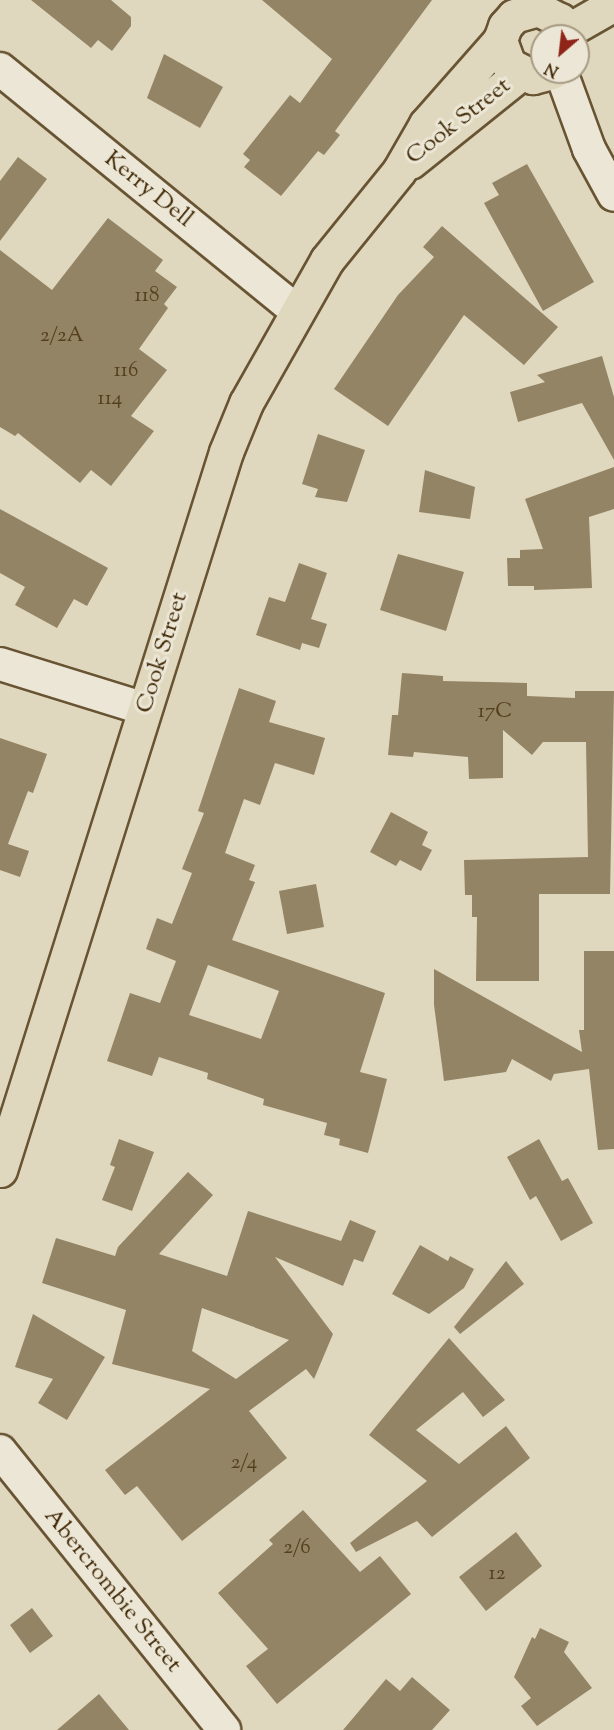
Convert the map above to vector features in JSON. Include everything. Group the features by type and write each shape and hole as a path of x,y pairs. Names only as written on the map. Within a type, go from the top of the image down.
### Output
{"main road":[{"path":"582,24 614,4"},
{"name":"Cook Street","path":"0,1170 226,452 246,403 296,310 327,260 399,171 426,124 500,40 505,26 525,10 550,12 560,24"},
{"path":"500,40 502,54 530,68"},
{"name":"Cook Street","path":"399,171 477,113 530,81"}],"street":[{"name":"Kerry Dell","path":"0,69 296,310"},
{"path":"548,84 589,149 614,195"},
{"path":"0,664 145,709"},
{"name":"Abercrombie Street","path":"0,1451 224,1730"}],"building":[{"path":"31,0 111,0 131,17 131,26 112,51 98,40 91,48"},
{"path":"262,0 432,0 335,131 340,135 324,155 318,151 281,196 244,167 250,160 243,154 290,95 300,103 332,59"},
{"path":"164,54 223,87 200,128 147,98"},
{"path":"18,157 47,179 0,241 0,181"},
{"path":"527,164 594,282 543,311 484,203 499,195 492,183"},
{"path":"108,218 163,260 155,271 177,287 164,304 168,308 139,349 167,370 131,416 154,431 111,486 91,470 80,483 18,433 15,436 0,427 0,250 52,290"},
{"path":"442,226 558,327 524,365 464,315 388,426 334,389 398,295 434,257 423,247"},
{"path":"602,356 614,397 614,460 582,403 518,422 510,392 545,382 537,375"},
{"path":"318,434 365,450 347,502 315,497 318,489 302,484"},
{"path":"614,467 614,509 589,517 592,588 534,590 534,586 508,586 507,558 520,558 520,550 543,549 525,499"},
{"path":"425,470 475,487 470,519 419,512"},
{"path":"0,509 108,568 87,606 74,599 57,628 15,605 25,587 0,573"},
{"path":"398,554 464,572 446,631 380,610"},
{"path":"299,563 327,573 311,619 327,624 319,648 302,643 300,650 256,635 269,597 285,602"},
{"path":"402,673 443,676 443,681 527,683 527,696 575,698 575,691 614,691 610,894 539,894 539,981 476,981 477,917 472,917 472,895 465,895 464,860 588,857 586,742 543,742 532,755 503,730 503,778 469,779 468,757 414,752 413,757 388,755 392,715 398,715"},
{"path":"239,688 276,701 269,722 325,738 314,775 275,763 260,805 244,799 225,853 255,865 249,880 255,882 232,940 385,993 360,1072 387,1079 368,1153 339,1145 340,1139 324,1135 327,1123 263,1105 264,1099 207,1079 208,1073 159,1057 152,1076 107,1061 130,993 160,1003 176,961 146,949 157,918 172,924 192,873 182,869 204,813 198,811","holes":["208,965 279,991 261,1039 189,1015"]},
{"path":"0,738 47,754 33,793 28,791 8,844 29,851 20,877 0,870"},
{"path":"391,812 428,832 422,845 432,850 421,871 400,860 396,866 370,852"},
{"path":"316,884 324,927 287,934 279,891"},
{"path":"584,951 614,951 614,1149 598,1150 589,1069 554,1074 551,1081 512,1059 506,1072 444,1081 434,1005 434,969 582,1052 579,1030 584,1030"},
{"path":"119,1139 154,1152 132,1211 102,1200 115,1167 110,1165"},
{"path":"539,1139 562,1181 568,1178 593,1223 561,1241 536,1196 530,1200 507,1157"},
{"path":"188,1172 213,1195 159,1254 227,1276 248,1211 341,1241 350,1220 376,1231 363,1262 354,1259 343,1286 275,1257 333,1334 314,1379 306,1369 249,1411 287,1458 182,1541 137,1486 125,1495 105,1470 210,1389 112,1364 126,1310 42,1283 56,1238 115,1256 118,1247","holes":["202,1308 289,1340 236,1379 192,1351"]},
{"path":"420,1245 448,1261 450,1256 474,1269 464,1288 429,1314 392,1294"},
{"path":"506,1261 524,1284 460,1334 454,1327"},
{"path":"33,1314 105,1357 67,1420 38,1403 53,1379 15,1367"},
{"path":"449,1338 505,1400 483,1417 463,1392 416,1430 459,1464 506,1426 530,1458 432,1537 417,1521 356,1552 350,1543 427,1481 369,1435"},
{"path":"303,1510 360,1572 380,1556 411,1594 277,1704 246,1666 268,1649 218,1593 273,1544 269,1540"},
{"path":"516,1532 542,1566 486,1611 459,1577"},
{"path":"32,1608 53,1636 30,1653 10,1625"},
{"path":"540,1628 569,1642 564,1652 592,1688 537,1726 521,1706 531,1698 514,1677 532,1637 535,1639"},
{"path":"412,1677 450,1710 432,1730 343,1730 386,1679 400,1691"},
{"path":"99,1694 129,1730 57,1730"}]}
